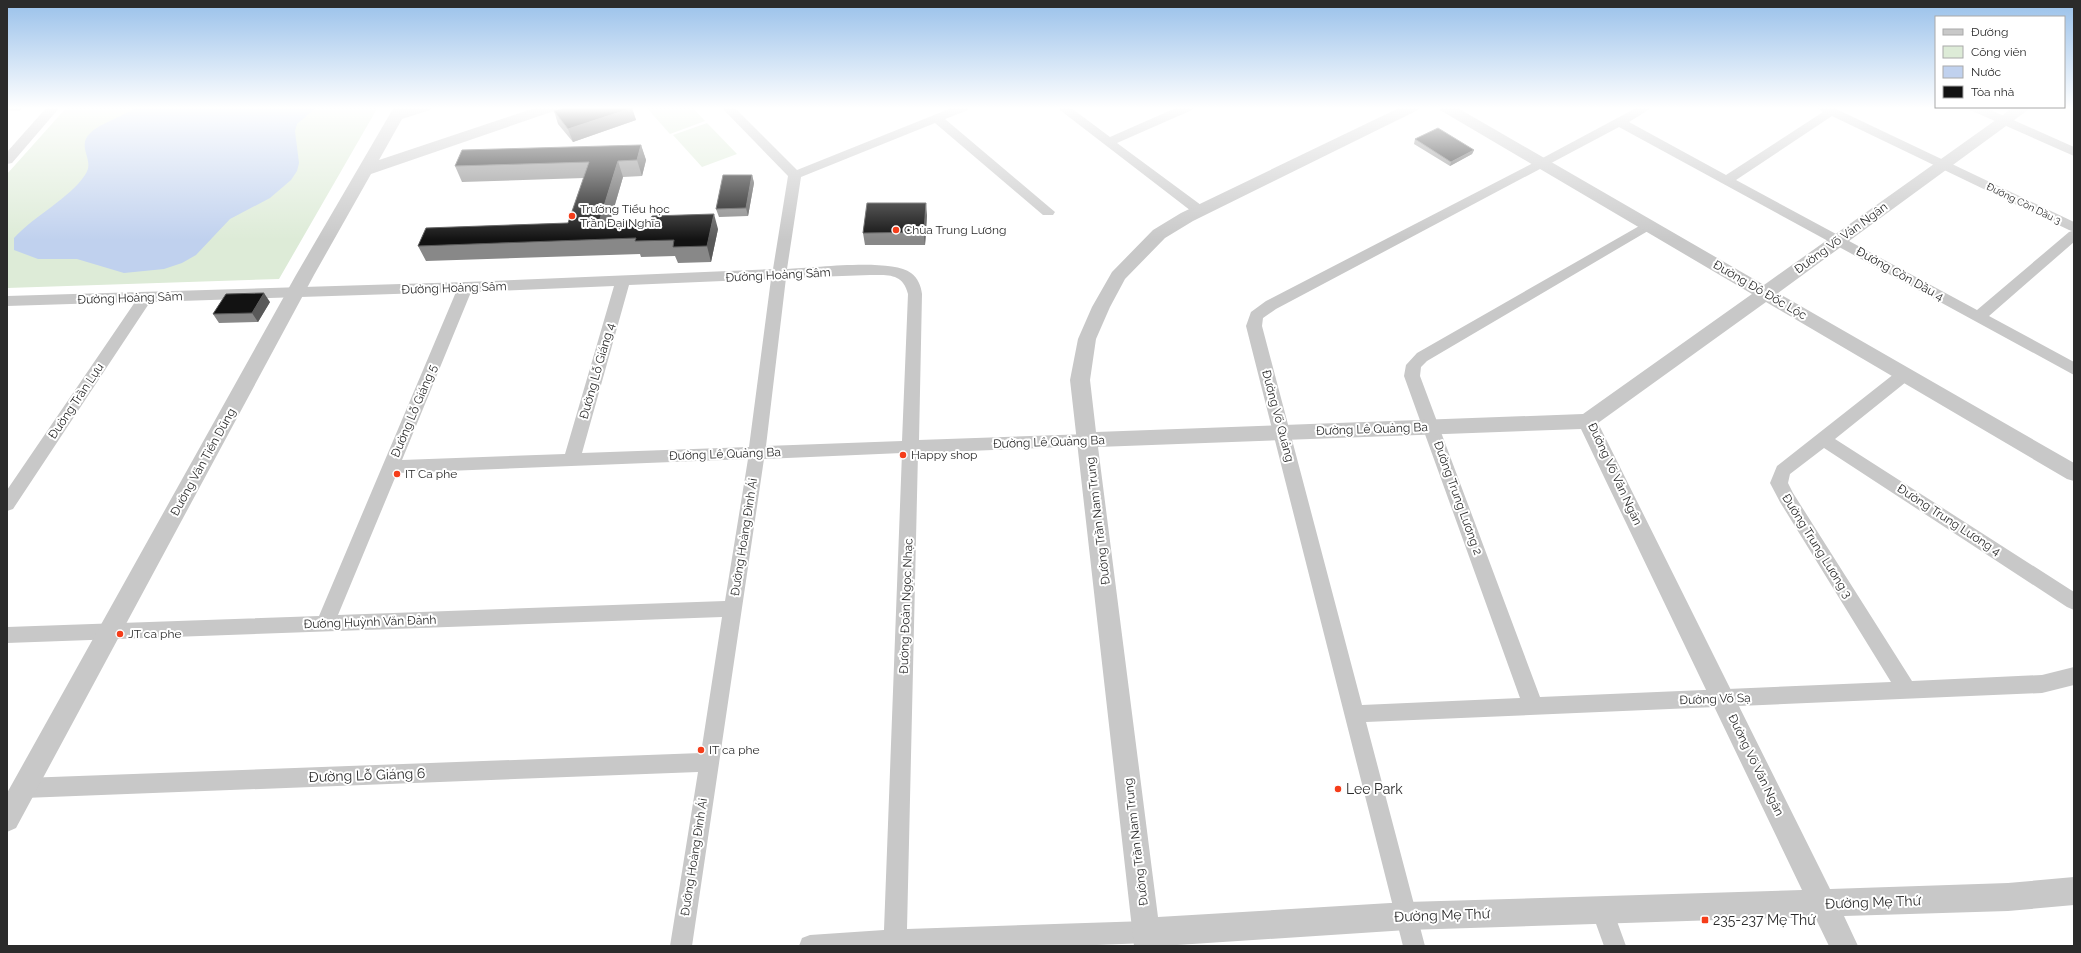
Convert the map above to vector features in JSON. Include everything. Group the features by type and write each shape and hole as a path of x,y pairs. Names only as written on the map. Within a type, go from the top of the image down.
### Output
{"street":[{"path":"7,160 15,151"},
{"name":"Đường Văn Tiến Dũng","path":"7,819 375,151"},
{"path":"363,171 421,151"},
{"path":"771,151 795,175 853,151"},
{"path":"976,151 1048,212"},
{"path":"1121,151 1200,211"},
{"name":"Đường Trần Nam Trung","path":"1148,939 1080,380 1087,339 1101,307 1118,276 1158,234 1200,211 1322,151"},
{"name":"Đường Đô Đốc Lộc","path":"1521,151 1765,292 2074,473"},
{"name":"Đường Võ Quảng","path":"1414,946 1254,326 1256,316 1271,305 1565,151"},
{"name":"Đường Cồn Dầu 4","path":"1674,151 2074,369"},
{"path":"1727,180 1768,151"},
{"name":"Đường Cồn Dầu 3","path":"1915,151 2074,227"},
{"name":"Đường Võ Văn Ngân","path":"1844,946 1587,421 1962,151"},
{"name":"Đường Hoàng Đình Ái","path":"681,946 757,453 779,275 795,175"},
{"name":"Đường Trung Lương 2","path":"1533,706 1432,427 1412,376 1414,365 1422,357 1648,225"},
{"path":"1978,317 2074,235"},
{"name":"Đường Hoàng Sâm","path":"8,303 623,281 870,270 901,273"},
{"name":"Đường Đoàn Ngọc Nhạc","path":"895,943 915,294 914,285 909,278 901,273"},
{"name":"Đường Lỗ Giáng 4","path":"572,460 623,281"},
{"name":"Đường Lỗ Giáng 5","path":"325,624 466,287"},
{"name":"Đường Trần Lựu","path":"7,504 145,298"},
{"name":"Đường Trung Lương 3","path":"1905,374 1783,471 1780,483 1786,497 1907,690"},
{"name":"Đường Lê Quảng Ba","path":"390,467 1587,421"},
{"name":"Đường Trung Lương 4","path":"1823,439 2074,602"},
{"name":"Đường Huỳnh Văn Đảnh","path":"7,635 733,609"},
{"name":"Đường Võ Sạ","path":"1354,714 2042,684 2074,676"},
{"name":"Đường Lỗ Giáng 6","path":"24,788 709,762"},
{"name":"Đường Mẹ Thứ","path":"810,946 895,943 1148,939 1407,916 2008,897 2074,892"},
{"path":"1602,910 1615,946"}],"green space":[{"path":"27,151 352,151 279,279 7,288 7,174"},
{"path":"688,151 735,151 737,154 702,167"}],"water":[{"path":"86,151 298,151 299,163 297,171 291,180 270,198 230,219 196,255 182,263 164,269 124,273 77,259 38,259 14,250 14,238 78,183 88,170"}],"building":[{"path":"461,151 639,151 637,160 618,161 599,222 650,220 652,216 714,214 707,246 673,247 674,240 635,241 636,238 418,246 426,228 568,223 589,162 455,166"},
{"path":"1435,151 1471,151 1451,162"},
{"path":"723,175 752,175 746,208 716,209"},
{"path":"867,203 926,203 924,232 863,233"},
{"path":"264,293 252,313 213,314 226,294"}],"place":[{"name":"Trường Tiểu học Trần Đại Nghĩa","path":"572,216"},
{"name":"Chùa Trung Lương","path":"896,230"},
{"name":"Happy shop","path":"903,455"},
{"name":"IT Ca phe","path":"397,474"},
{"name":"JT ca phe","path":"120,634"},
{"name":"IT ca phe","path":"701,750"},
{"name":"Lee Park","path":"1338,789"},
{"name":"235-237 Mẹ Thứ","path":"1705,920"}]}
